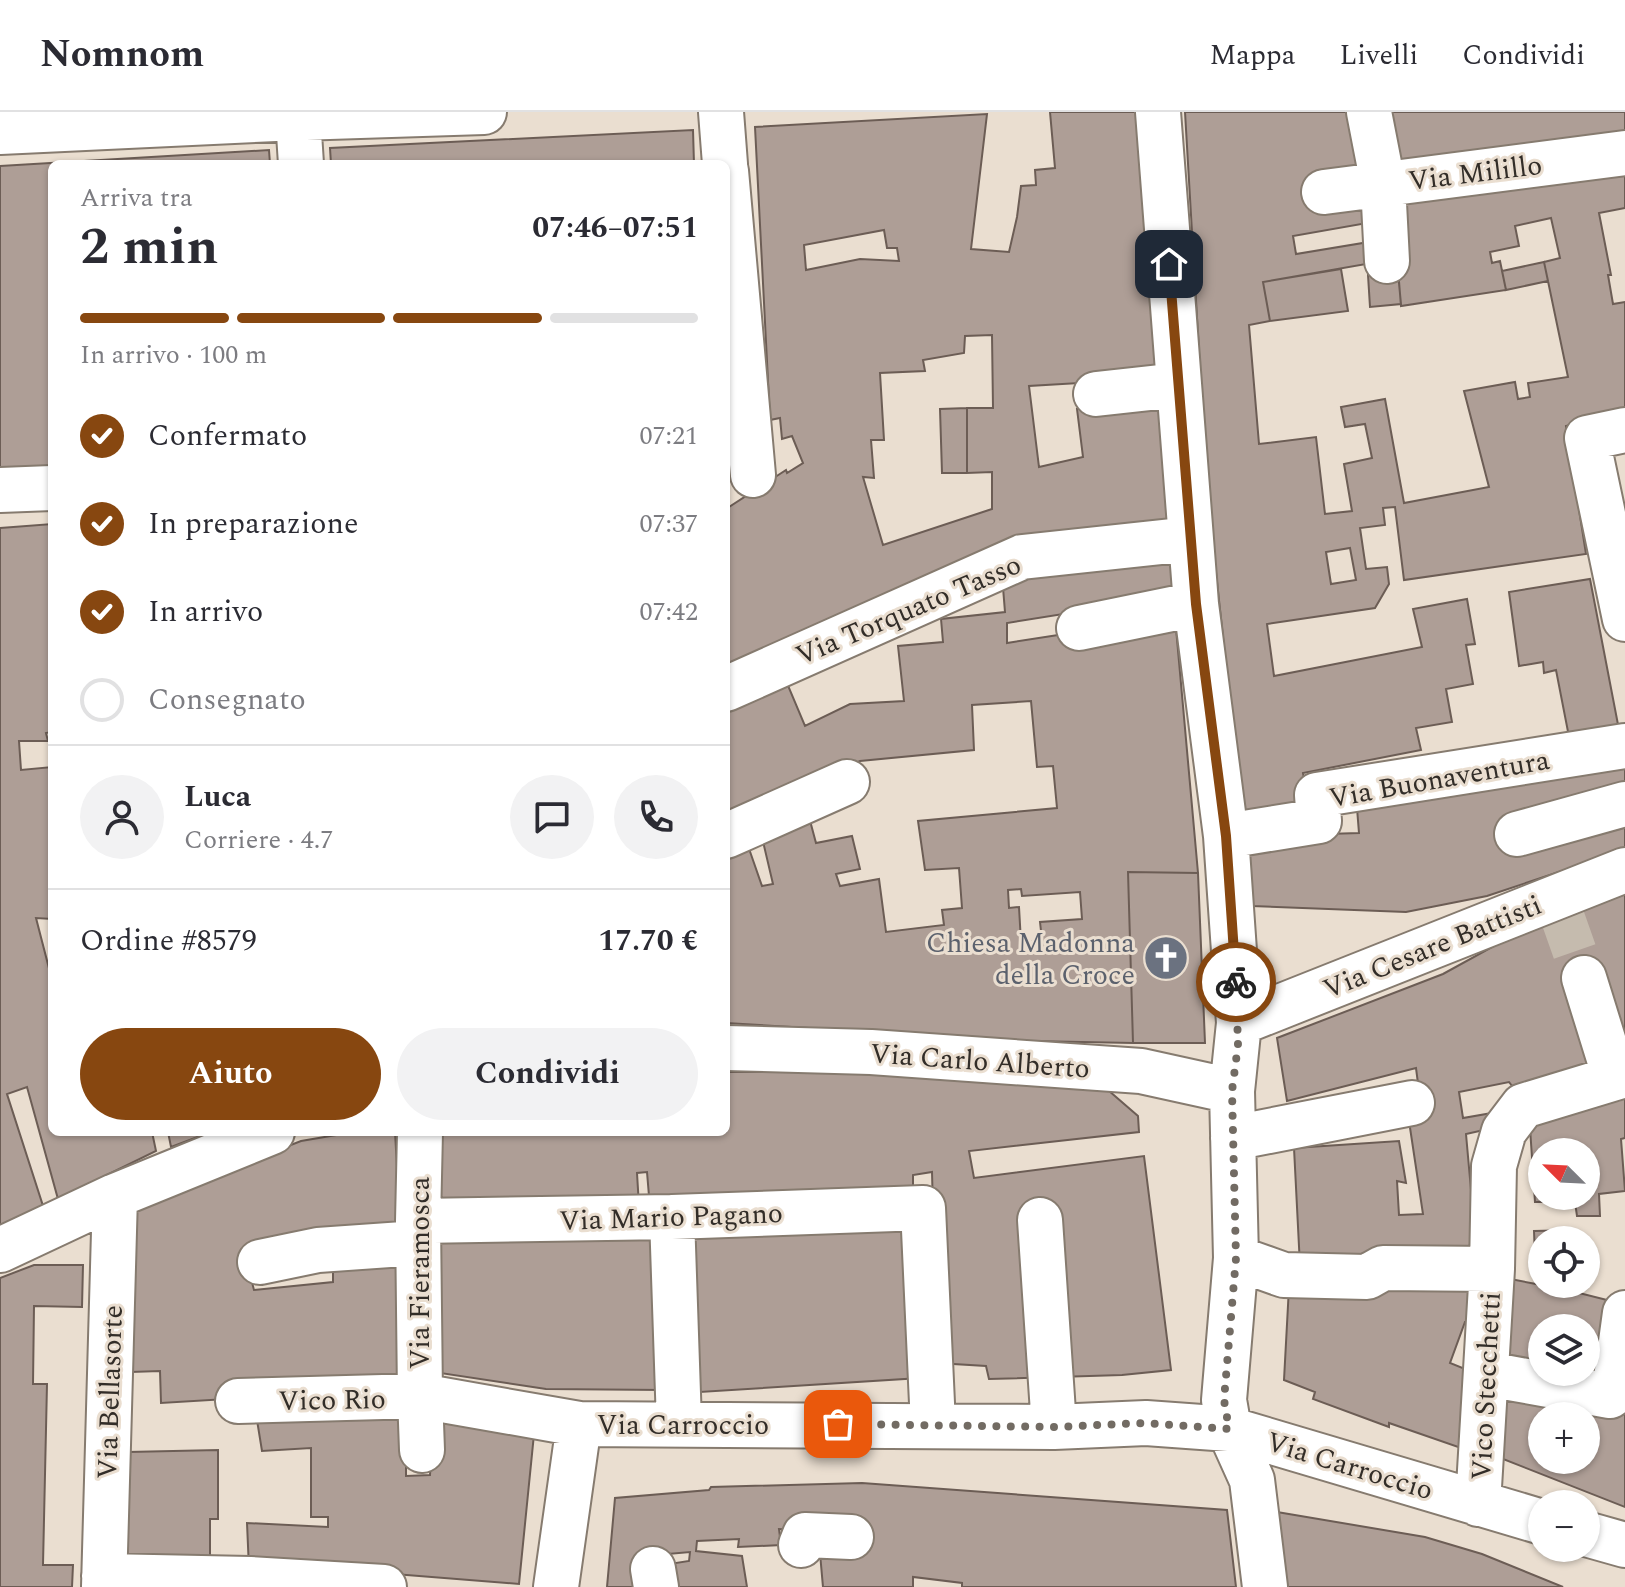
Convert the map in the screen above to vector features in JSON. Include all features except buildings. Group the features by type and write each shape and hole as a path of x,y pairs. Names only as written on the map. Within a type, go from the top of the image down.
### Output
{"street":[{"path":"0,132 298,115 484,112"},
{"path":"721,112 725,160"},
{"path":"1158,112 1190,539 1226,836 1239,1023 1232,1091 1236,1258 1224,1400 1229,1429 1252,1480 1265,1587"},
{"path":"1369,112 1383,184 1387,261"},
{"path":"298,115 301,160"},
{"name":"Via Milillo","path":"1324,192 1625,153"},
{"path":"730,308 735,480"},
{"path":"1096,394 1178,385"},
{"path":"1625,430 1587,438 1625,619"},
{"path":"0,490 48,488"},
{"name":"Via Torquato Tasso","path":"730,687 1022,557 1190,539"},
{"path":"1079,628 1196,604"},
{"name":"Via Buonaventura","path":"1226,836 1319,821 1317,795 1625,746"},
{"path":"730,834 847,782"},
{"path":"1517,834 1625,804"},
{"name":"Via Cesare Battisti","path":"1239,1023 1556,904 1625,870"},
{"path":"1584,978 1620,1077"},
{"name":"Via Carlo Alberto","path":"730,1048 871,1052 1141,1071 1232,1091"},
{"name":"Vico Stecchetti","path":"1478,1504 1492,1269 1494,1166 1504,1131 1523,1106 1620,1077"},
{"path":"1233,1138 1412,1103"},
{"path":"0,1250 115,1196 262,1136"},
{"name":"Via Fieramosca","path":"420,1136 420,1396 579,1424"},
{"name":"Via Bellasorte","path":"104,1582 115,1196"},
{"name":"Via Mario Pagano","path":"260,1262 418,1232 672,1217 923,1208 933,1425"},
{"path":"672,1217 679,1423"},
{"path":"1040,1220 1054,1427"},
{"path":"1236,1258 1284,1275 1367,1277 1383,1268 1492,1269"},
{"path":"1487,1374 1610,1396 1614,1393 1625,1313"},
{"name":"Vico Rio","path":"238,1401 420,1396 422,1450"},
{"name":"Via Carroccio","path":"579,1424 1054,1427 1146,1423 1229,1429 1528,1518"},
{"path":"556,1587 579,1424"},
{"path":"801,1545 805,1535 851,1537"},
{"path":"1600,1538 1625,1545"},
{"path":"104,1582 384,1587"}],"tunnel":[{"path":"1560,910 1584,978"}],"way so far":[{"path":"838,1424 1054,1427 1146,1423 1229,1429 1224,1400 1236,1258 1232,1091 1239,1023 1236,982"}],"place":[{"name":"Chiesa Madonna della Croce","path":"1166,958"}],"route":[{"path":"1169,264 1196,604 1226,836 1236,982"}]}
